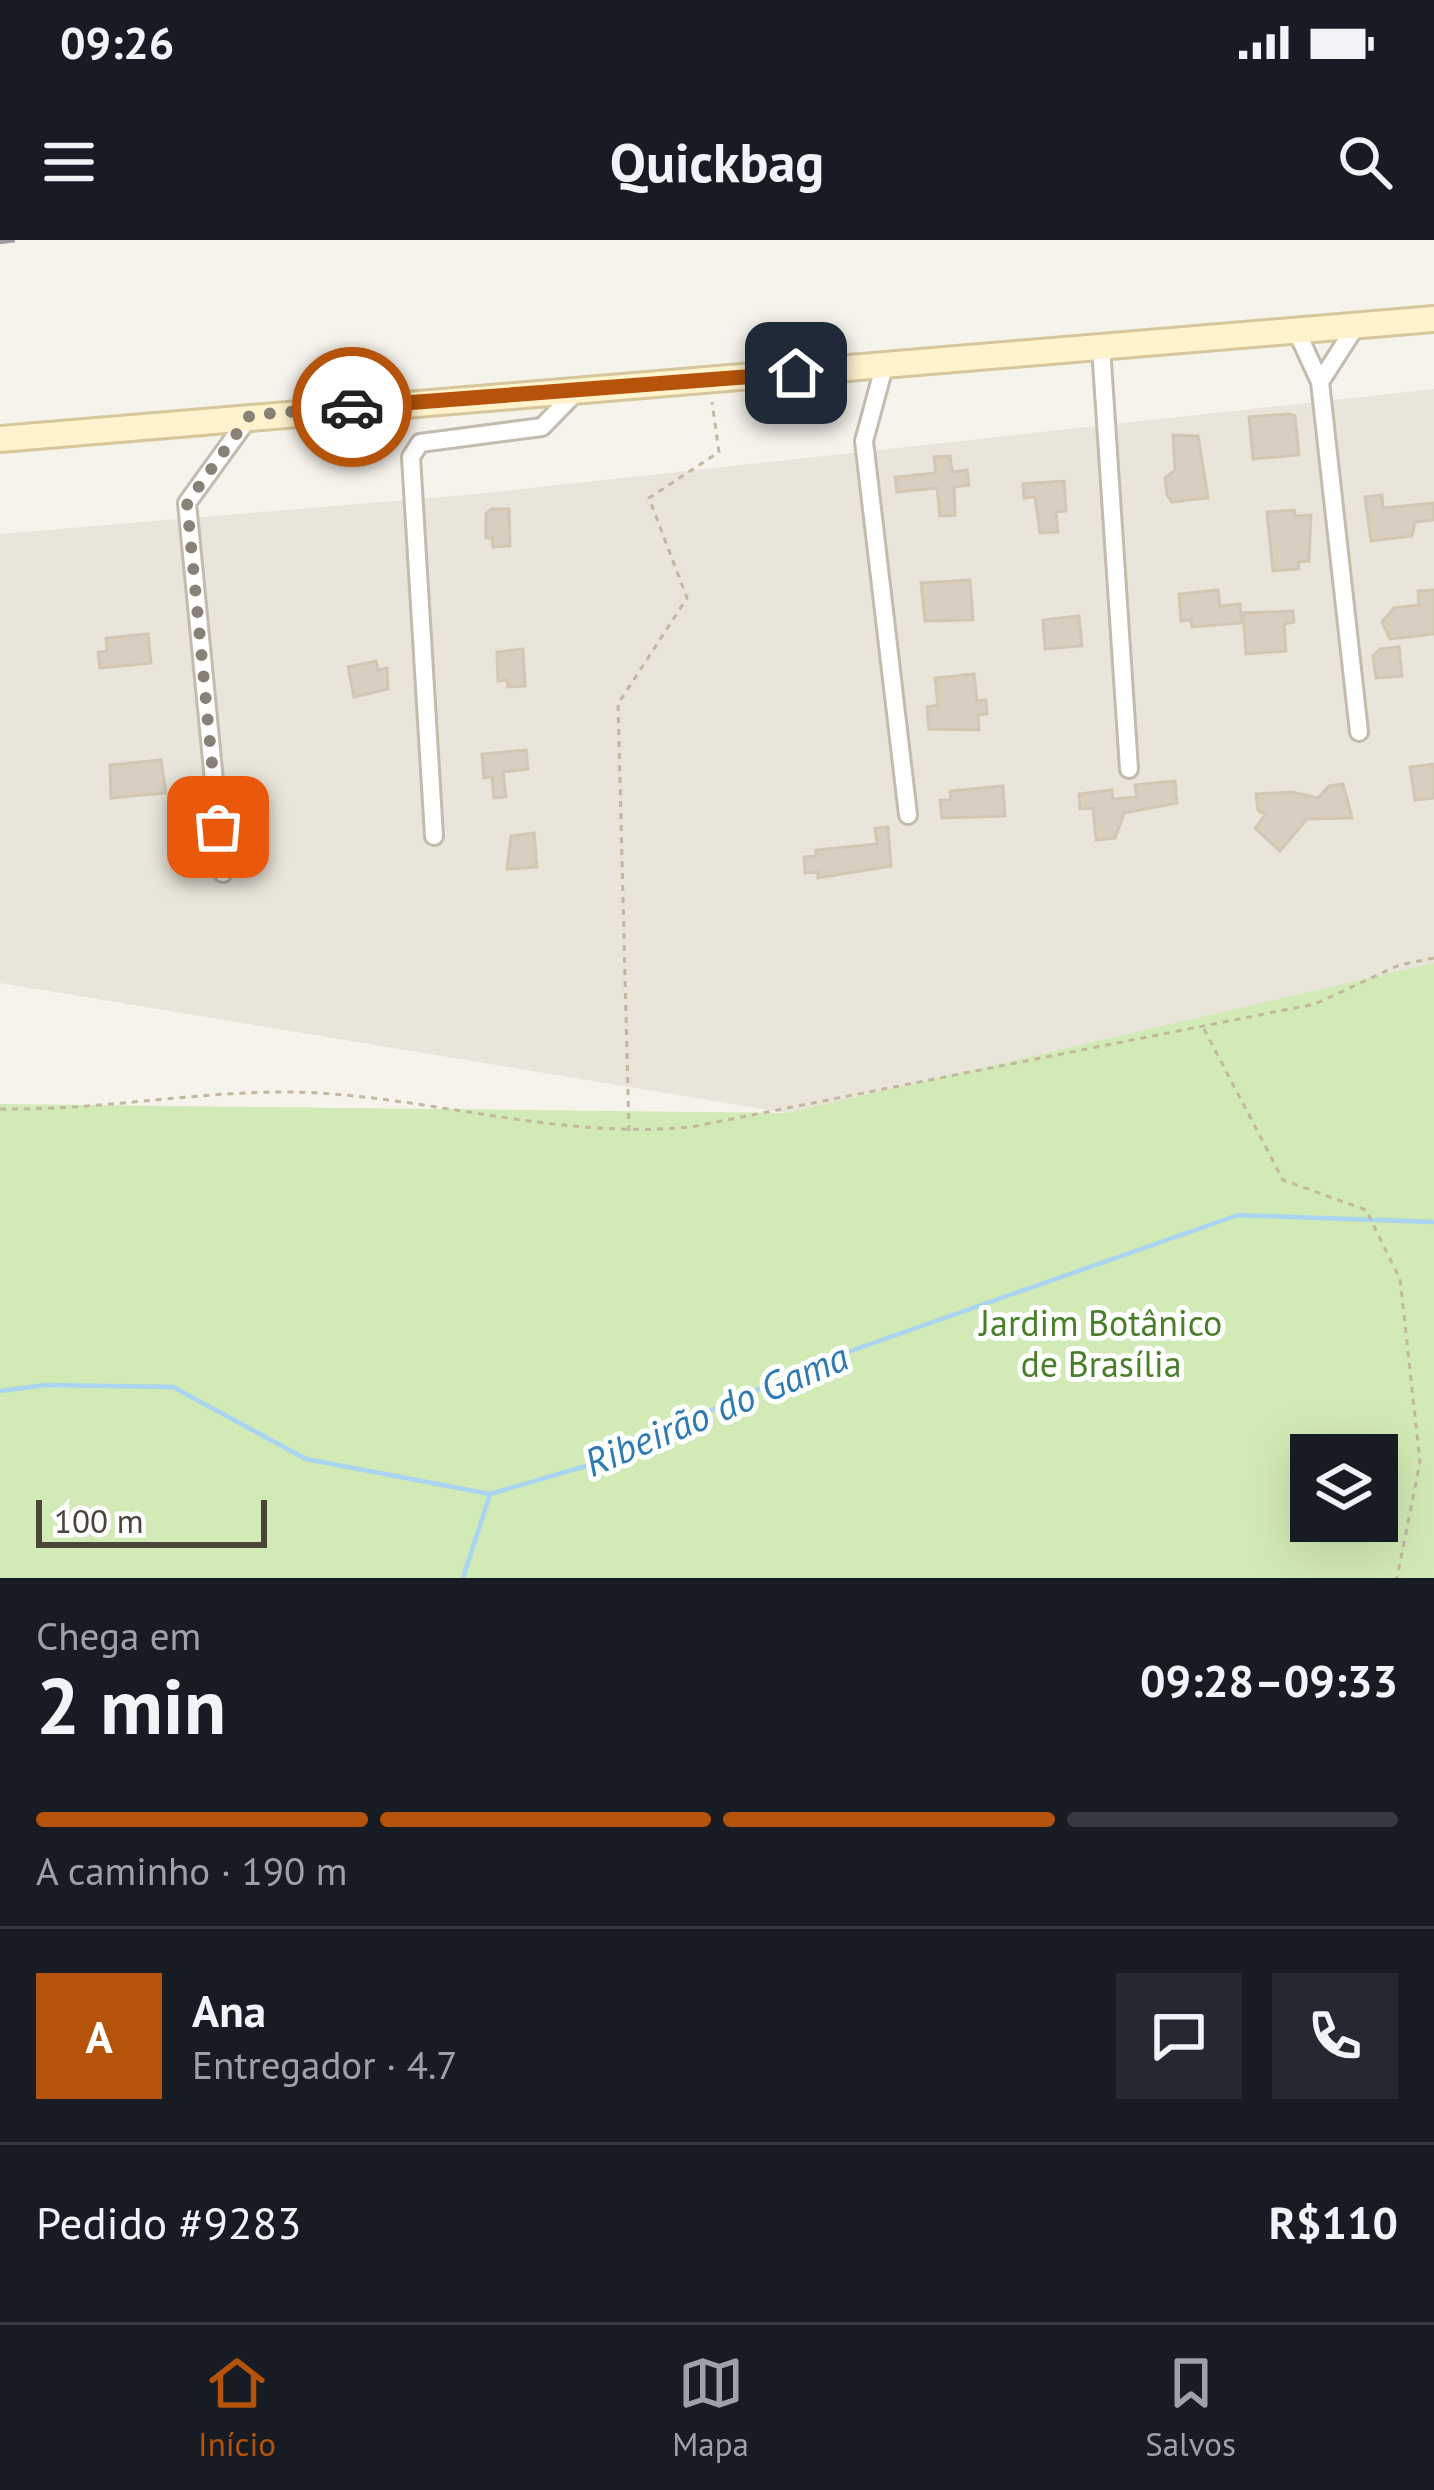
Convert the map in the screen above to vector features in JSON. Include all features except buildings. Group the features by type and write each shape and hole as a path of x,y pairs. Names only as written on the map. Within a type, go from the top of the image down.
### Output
{"street":[{"path":"0,439 1434,319"},
{"path":"1320,382 1356,326"},
{"path":"1296,330 1320,382 1359,732"},
{"path":"1101,347 1129,769"},
{"path":"884,367 864,441 908,815"},
{"path":"434,836 412,457 420,443 542,428 580,388"},
{"path":"223,873 187,503 250,415"}],"path":[{"path":"629,1133 618,704 687,598 649,498 718,452 709,379"},
{"path":"0,1109 307,1093 556,1128 629,1133 691,1127 1315,1004 1399,965 1434,958"},
{"path":"1203,1027 1282,1180 1366,1210 1400,1279 1420,1462 1397,1578"}],"shaded area":[{"path":"1434,389 1434,966 998,1082 787,1113 0,983 0,534 477,494"}],"green space":[{"name":"Jardim Botânico de Brasília","path":"1434,963 1434,1578 0,1578 0,1104 787,1113"}],"waterway":[{"name":"Ribeirão do Gama","path":"0,1391 46,1385 173,1387 306,1459 490,1494 586,1466 822,1361 1238,1215 1434,1222"},
{"path":"463,1578 490,1494"}],"railway":[{"path":"0,242 16,240"}],"way so far":[{"path":"218,827 187,503 250,415 352,407"}],"route":[{"path":"352,407 796,373"}]}
